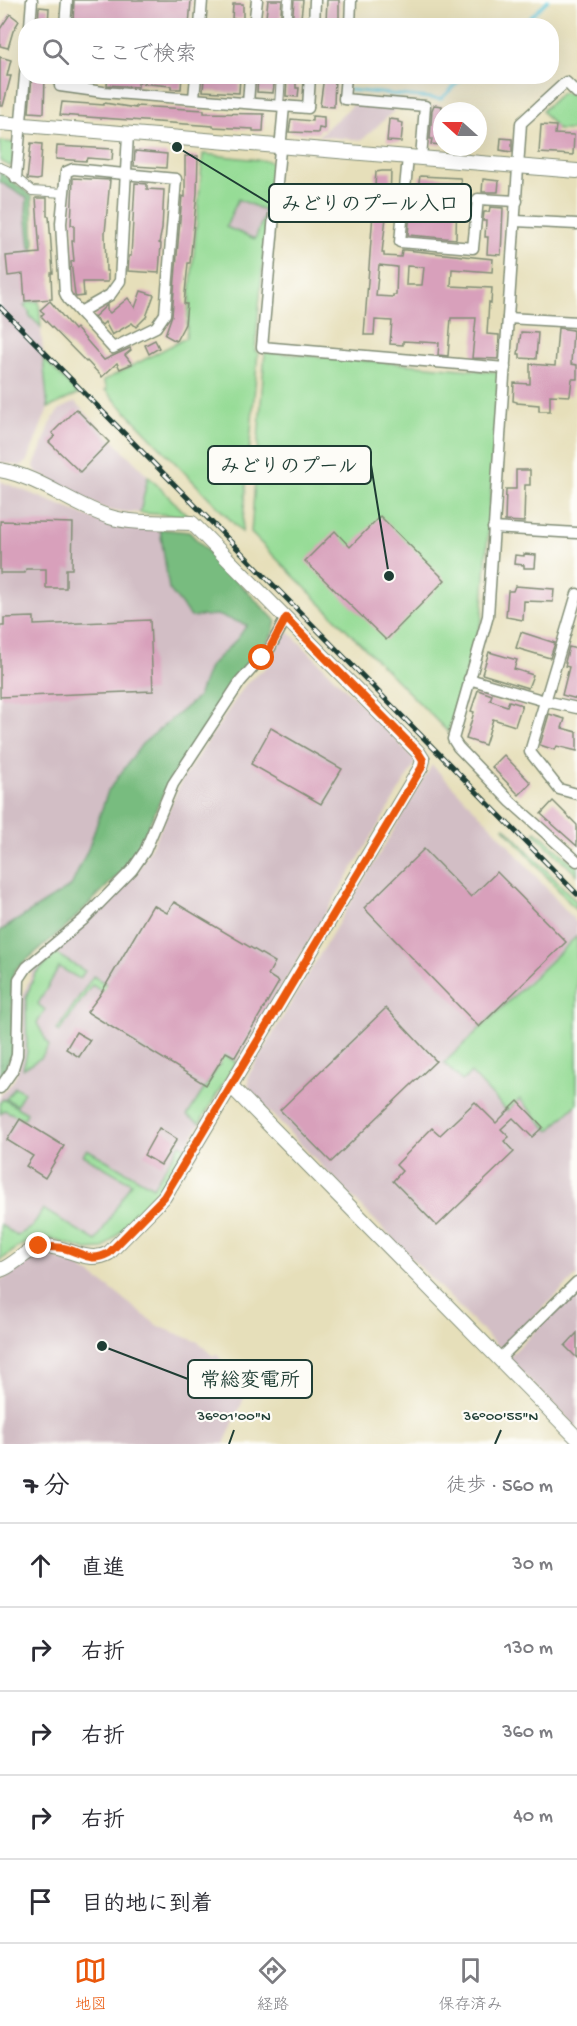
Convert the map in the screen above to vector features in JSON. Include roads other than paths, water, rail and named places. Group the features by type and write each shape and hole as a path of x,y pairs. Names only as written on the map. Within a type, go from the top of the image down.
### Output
{"street":[{"path":"31,18 32,0"},
{"path":"63,0 64,18"},
{"path":"201,18 202,0"},
{"path":"255,18 256,0"},
{"path":"287,18 288,0"},
{"path":"314,18 315,0"},
{"path":"350,18 351,0"},
{"path":"577,93 566,82 521,123 488,616 453,739 511,802 577,861"},
{"path":"16,178 24,84"},
{"path":"60,84 60,86 103,92 308,108 310,84"},
{"path":"194,98 195,84"},
{"path":"248,103 249,84"},
{"path":"281,84 281,147 262,347 505,368"},
{"path":"345,84 344,99 425,106 400,242 473,248 478,199 517,201"},
{"path":"0,123 577,171"},
{"path":"80,312 110,295 120,281 128,134"},
{"path":"0,167 32,191 64,193"},
{"path":"73,169 125,174 176,179 165,314 156,327 113,348 65,293 61,223 66,172 73,169"},
{"path":"515,221 577,224"},
{"path":"508,318 577,322"},
{"path":"0,471 23,476 93,511 118,520 192,523 418,752 423,760 422,767 164,1197 109,1253 101,1258 93,1259 65,1249 39,1246 0,1270"},
{"path":"493,528 577,533"},
{"path":"577,594 530,752 560,789 577,794"},
{"path":"0,1088 12,1071 17,1055 19,979 27,967 83,920 132,870 145,851 173,784 240,682 270,648 286,618"},
{"path":"469,679 545,702 577,708"},
{"path":"231,1086 577,1438 570,1444"},
{"path":"499,1359 577,1282"}],"waterway":[{"path":"529,18 548,0"},
{"path":"350,90 441,99 457,84"}],"railway":[{"path":"0,307 577,894"}],"place":[{"name":"みどりのプール入口","path":"177,147"},
{"name":"みどりのプール","path":"389,576"},
{"name":"常総変電所","path":"102,1346"}]}
